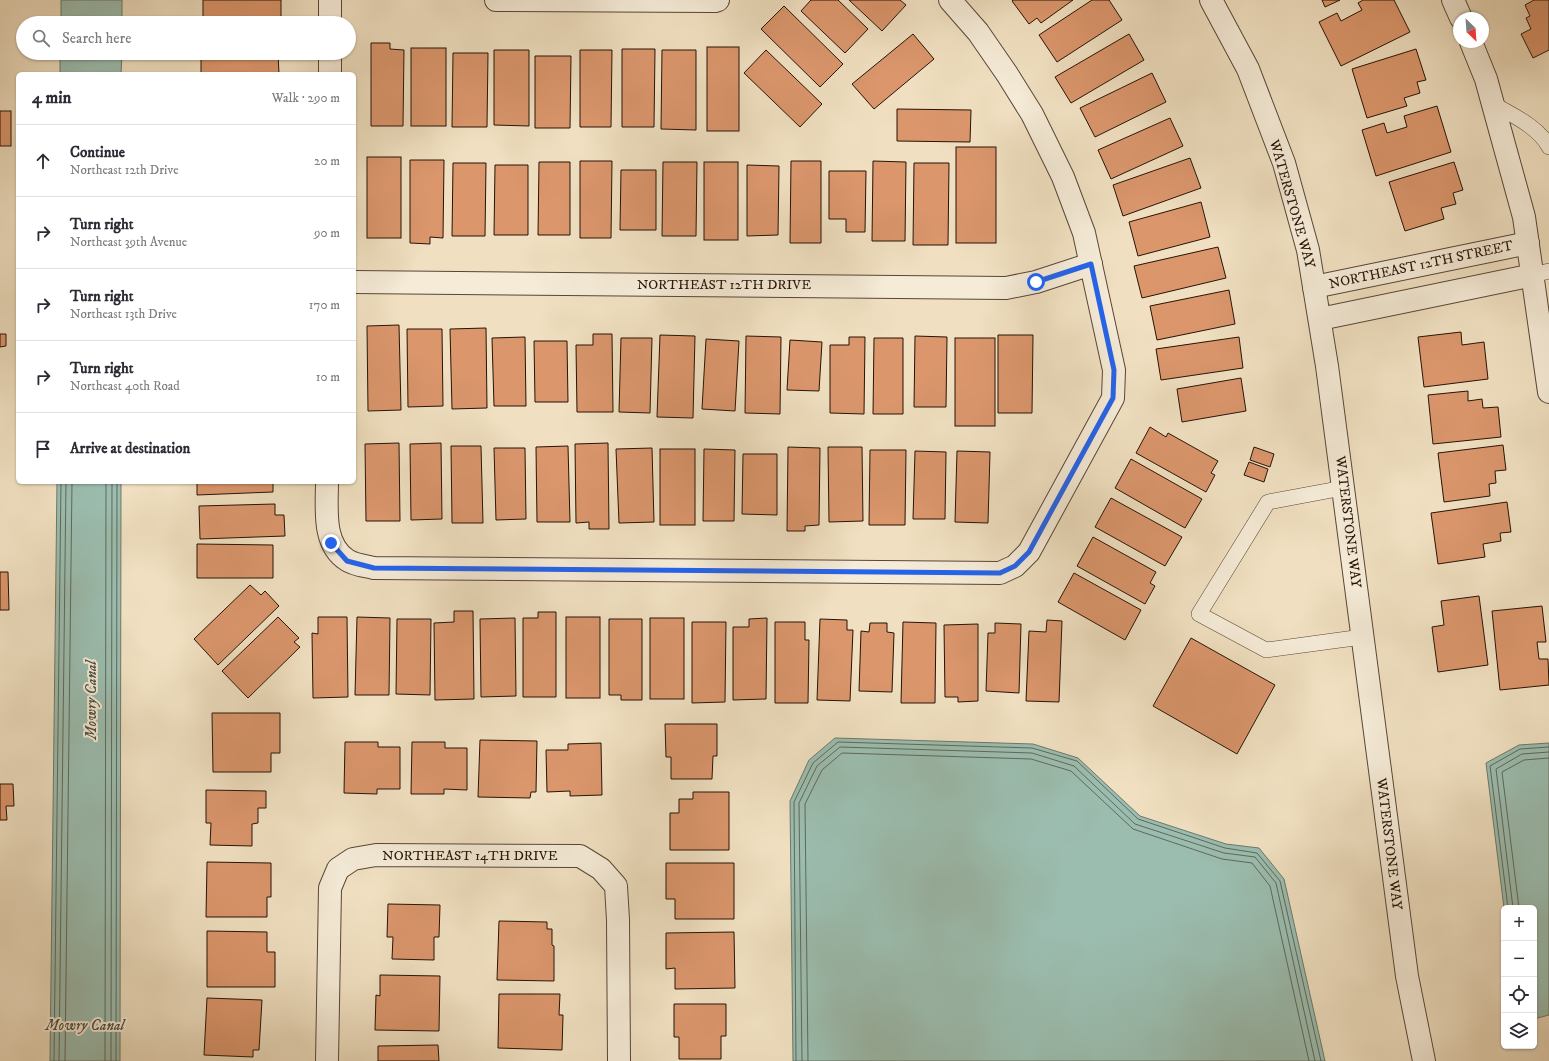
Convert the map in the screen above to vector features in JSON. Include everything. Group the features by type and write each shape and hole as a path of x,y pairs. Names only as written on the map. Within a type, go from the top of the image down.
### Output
{"street":[{"path":"330,0 330,16"},
{"path":"496,0 718,0"},
{"path":"327,484 327,519 331,543 347,561 374,568 1000,573 1015,566 1029,552 1113,398 1114,370 1084,233 1062,177 1032,114 1007,74 978,32 950,0"},
{"name":"WATERSTONE WAY","path":"1211,0 1248,69 1284,163 1308,250 1327,366 1406,976 1424,1061"},
{"path":"1453,0 1458,12"},
{"path":"1473,48 1486,79 1493,104 1524,217 1528,243 1541,273 1549,392"},
{"path":"330,60 330,72"},
{"name":"NORTHEAST 12TH STREET","path":"1314,287 1528,243"},
{"name":"NORTHEAST 12TH DRIVE","path":"356,282 1006,288 1036,282 1091,264"},
{"path":"1320,319 1541,273"},
{"name":"NORTHEAST 14TH DRIVE","path":"327,1061 330,888 338,869 353,859 376,855 580,856 601,869 616,886 618,920 619,1061"}],"lane":[{"path":"1493,104 1532,128 1546,140 1549,147"},
{"path":"1343,488 1268,502 1199,614 1266,650 1362,636"}],"water":[{"path":"61,0 122,0 122,16 61,16"},
{"path":"60,60 122,60 121,72 60,72"},
{"name":"Mowry Canal","path":"57,484 121,484 120,1061 50,1061"},
{"path":"835,738 1033,744 1078,758 1140,816 1226,844 1259,848 1284,879 1325,1061 793,1061 790,801 809,760"},
{"path":"1549,743 1549,1015 1537,1018 1537,905 1504,905 1486,763 1519,745"}],"building":[{"path":"203,0 281,0 281,16 203,16"},
{"path":"811,0 838,0 868,29 845,53 801,11"},
{"path":"849,0 900,0 906,5 882,31"},
{"path":"1073,0 1041,23 1037,18 1029,24 1012,1"},
{"path":"1092,0 1109,0 1122,20 1057,62 1039,35"},
{"path":"1322,0 1340,0 1325,7"},
{"path":"1363,0 1394,0 1410,32 1341,66 1319,22 1337,13 1341,21 1362,10 1358,3"},
{"path":"1534,0 1549,0 1549,50 1533,58 1521,34 1531,29 1526,18 1530,16 1525,5"},
{"path":"784,6 843,64 820,87 761,29"},
{"path":"913,34 934,59 874,109 852,84"},
{"path":"1129,34 1144,60 1071,103 1055,77"},
{"path":"371,43 390,43 390,49 404,50 403,126 371,126"},
{"path":"707,47 739,47 739,131 707,131"},
{"path":"411,48 446,48 446,126 411,126"},
{"path":"622,49 655,49 654,127 622,127"},
{"path":"1416,49 1426,80 1417,82 1420,93 1404,98 1407,106 1367,118 1352,69"},
{"path":"494,50 529,50 529,126 494,125"},
{"path":"580,50 612,50 611,127 580,127"},
{"path":"662,50 696,50 696,130 661,129"},
{"path":"766,50 822,104 800,127 744,73"},
{"path":"453,53 488,53 487,127 452,127"},
{"path":"535,56 571,56 570,128 535,128"},
{"path":"201,60 278,60 279,72 201,72"},
{"path":"1152,73 1166,102 1095,137 1080,108"},
{"path":"1437,106 1451,152 1376,176 1362,130 1384,123 1387,133 1407,127 1404,116"},
{"path":"897,109 971,110 970,142 897,141"},
{"path":"0,111 11,111 11,146 0,146"},
{"path":"1170,118 1183,146 1111,179 1098,150"},
{"path":"956,147 996,147 996,243 956,243"},
{"path":"367,157 401,157 401,238 367,238"},
{"path":"1190,158 1201,188 1123,216 1113,185"},
{"path":"410,160 444,160 443,238 430,237 430,244 410,243"},
{"path":"580,161 612,161 611,238 580,238"},
{"path":"791,161 821,161 821,243 790,243"},
{"path":"873,161 906,162 905,241 872,241"},
{"path":"539,162 570,162 570,235 538,235"},
{"path":"663,162 697,162 696,236 662,236"},
{"path":"704,162 738,162 738,240 704,240"},
{"path":"1454,162 1463,190 1453,193 1456,204 1441,208 1444,219 1405,231 1389,182"},
{"path":"453,163 486,163 485,236 452,236"},
{"path":"914,163 949,163 948,245 913,245"},
{"path":"495,165 528,165 528,235 494,235"},
{"path":"747,165 779,166 778,235 747,236"},
{"path":"621,170 656,170 656,230 620,230"},
{"path":"829,171 866,171 865,232 846,232 846,219 829,219"},
{"path":"1201,202 1210,237 1138,256 1129,222"},
{"path":"1218,247 1226,278 1142,298 1134,266"},
{"path":"1229,290 1235,324 1157,340 1150,306"},
{"path":"399,325 401,410 368,411 367,326"},
{"path":"486,328 487,408 452,409 450,329"},
{"path":"407,329 442,329 443,406 408,407"},
{"path":"1461,332 1462,345 1484,342 1488,379 1424,387 1418,337"},
{"path":"0,334 6,334 6,346 0,347"},
{"path":"593,334 612,334 613,412 577,412 576,345 593,345"},
{"path":"660,335 695,336 693,418 657,417"},
{"path":"998,335 1033,335 1032,413 998,413"},
{"path":"746,336 781,337 780,414 745,413"},
{"path":"915,336 947,337 946,407 914,407"},
{"path":"525,337 526,406 494,406 492,338"},
{"path":"849,337 865,337 864,414 830,413 830,345 849,345"},
{"path":"1239,337 1243,368 1161,380 1156,349"},
{"path":"621,338 652,338 650,413 619,412"},
{"path":"874,338 903,338 903,414 873,414"},
{"path":"955,338 995,338 995,426 955,426"},
{"path":"706,339 739,341 735,411 702,409"},
{"path":"790,340 822,342 819,391 787,390"},
{"path":"534,341 567,341 568,402 535,402"},
{"path":"1241,378 1246,411 1182,422 1177,389"},
{"path":"1468,391 1468,401 1482,399 1483,408 1498,407 1501,437 1433,444 1428,395"},
{"path":"1150,427 1166,437 1168,433 1218,461 1211,473 1215,475 1206,492 1136,453"},
{"path":"399,443 400,521 366,521 365,444"},
{"path":"441,443 442,519 411,520 410,444"},
{"path":"608,443 609,529 589,529 589,522 576,523 575,444"},
{"path":"1503,445 1506,470 1495,471 1496,483 1489,484 1490,496 1444,502 1438,453"},
{"path":"451,446 481,446 483,523 452,523"},
{"path":"568,446 570,522 537,522 536,447"},
{"path":"788,447 820,448 819,525 805,526 805,531 787,531"},
{"path":"828,447 862,447 863,521 829,522"},
{"path":"1254,447 1274,454 1270,467 1250,460"},
{"path":"494,448 525,448 526,519 496,520"},
{"path":"652,448 654,522 619,523 616,449"},
{"path":"660,449 695,449 695,525 660,525"},
{"path":"704,449 735,450 734,521 703,521"},
{"path":"870,450 906,450 905,525 869,525"},
{"path":"915,451 946,452 945,519 913,519"},
{"path":"957,451 990,452 988,523 955,522"},
{"path":"743,454 777,454 777,515 742,514"},
{"path":"1131,459 1202,499 1185,528 1115,488"},
{"path":"1249,462 1268,469 1264,482 1244,475"},
{"path":"197,484 273,484 273,492 197,495"},
{"path":"1111,498 1182,537 1165,566 1095,527"},
{"path":"1507,502 1511,532 1500,533 1501,541 1483,544 1485,557 1438,564 1431,513"},
{"path":"275,504 275,515 284,515 285,536 200,539 199,506"},
{"path":"1093,537 1156,572 1150,583 1155,586 1145,604 1077,566"},
{"path":"197,544 273,545 273,578 197,578"},
{"path":"0,572 8,572 9,610 0,610"},
{"path":"1074,573 1141,610 1125,640 1058,602"},
{"path":"250,585 261,595 265,591 279,606 218,665 194,639"},
{"path":"1479,596 1488,665 1438,672 1432,627 1444,625 1441,601"},
{"path":"1542,606 1546,642 1537,642 1539,659 1548,659 1549,685 1500,690 1492,611"},
{"path":"454,611 473,611 474,699 435,700 434,623 454,622"},
{"path":"538,612 556,612 556,697 523,697 523,618 538,618"},
{"path":"278,617 299,638 294,642 300,647 248,698 222,671"},
{"path":"318,617 347,617 348,697 313,698 312,633 318,634"},
{"path":"357,617 390,618 389,695 355,695"},
{"path":"566,617 600,617 600,698 566,698"},
{"path":"515,618 516,696 481,697 480,619"},
{"path":"650,618 684,618 684,699 650,699"},
{"path":"767,618 766,699 733,700 733,627 749,627 749,619"},
{"path":"397,619 431,619 430,695 396,694"},
{"path":"609,619 642,619 642,700 621,700 621,695 609,695"},
{"path":"820,619 847,620 847,630 853,630 850,701 817,700"},
{"path":"1047,620 1062,621 1059,702 1026,701 1029,631 1046,632"},
{"path":"692,622 726,622 725,702 692,703"},
{"path":"775,622 805,622 805,640 809,640 808,703 775,703"},
{"path":"903,622 936,623 935,703 901,703"},
{"path":"870,623 887,623 887,632 894,633 892,692 859,691 861,631 869,632"},
{"path":"995,623 1021,624 1019,693 986,691 988,633 995,633"},
{"path":"978,624 978,701 958,702 958,697 945,697 944,625"},
{"path":"1191,638 1275,685 1237,754 1153,706"},
{"path":"212,713 280,713 280,753 271,753 271,772 213,772"},
{"path":"665,724 717,724 717,756 713,756 712,779 671,779 671,757 666,757"},
{"path":"480,740 537,741 536,792 531,792 530,798 478,797"},
{"path":"345,742 378,742 378,747 400,747 400,789 377,789 377,794 344,793"},
{"path":"412,742 445,742 445,748 467,748 467,790 444,789 444,794 411,794"},
{"path":"601,743 602,795 570,796 570,791 547,792 546,750 568,750 568,744"},
{"path":"0,784 13,784 14,806 6,806 7,820 0,820"},
{"path":"206,790 266,791 266,808 258,808 258,823 252,824 252,846 210,845 211,823 206,823"},
{"path":"693,792 729,792 729,850 670,850 670,813 679,813 679,799 693,799"},
{"path":"207,862 271,863 271,897 267,897 267,917 206,917"},
{"path":"666,863 734,863 734,919 675,919 675,899 666,899"},
{"path":"388,904 440,905 439,937 434,937 434,960 392,959 393,937 387,937"},
{"path":"499,921 547,922 547,929 552,929 552,945 554,946 554,981 497,980"},
{"path":"207,931 267,932 267,952 275,952 275,987 207,987"},
{"path":"734,932 735,988 675,989 675,968 666,969 666,933"},
{"path":"380,975 440,976 439,1031 375,1030 376,995 380,996"},
{"path":"499,994 560,994 559,1015 563,1015 562,1050 498,1048"},
{"path":"207,998 262,1000 259,1050 253,1050 253,1057 204,1055"},
{"path":"674,1004 726,1004 726,1036 721,1036 721,1059 679,1059 679,1037 674,1037"},
{"path":"438,1045 439,1061 378,1061 378,1046"}],"route":[{"path":"331,543 347,561 374,568 1000,573 1015,566 1029,552 1113,398 1114,370 1091,264 1036,282"}]}
